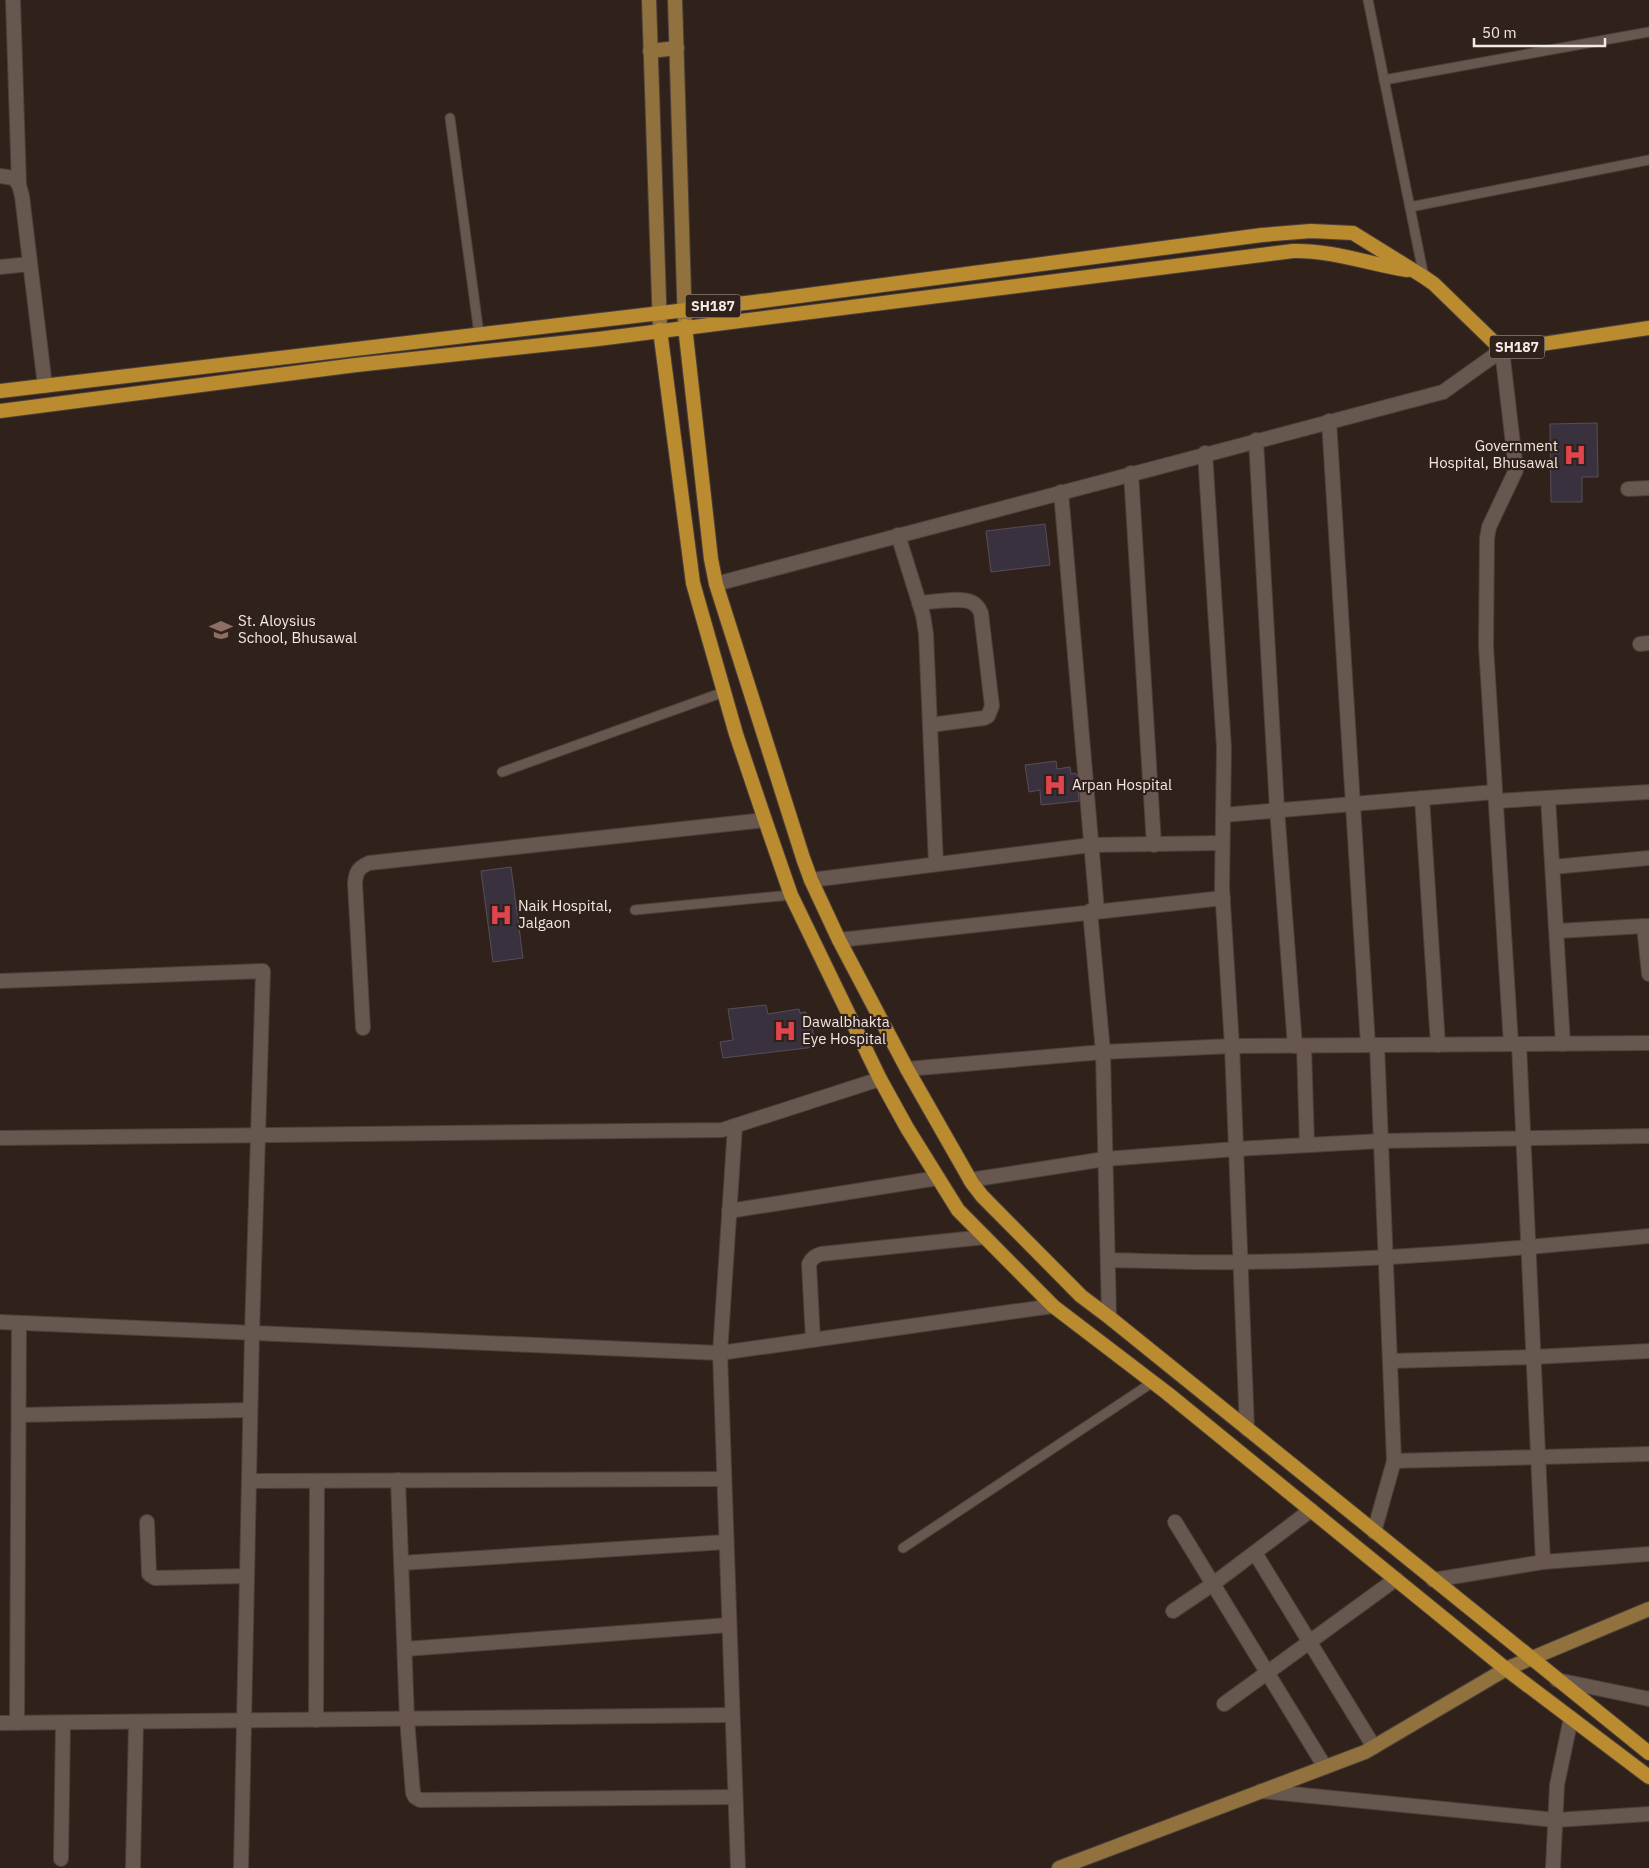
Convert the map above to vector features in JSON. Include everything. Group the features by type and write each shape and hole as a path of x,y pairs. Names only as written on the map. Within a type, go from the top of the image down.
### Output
{"main road":[{"path":"649,0 658,312 693,583 724,692 791,895 880,1079 906,1128 958,1210 1053,1306 1153,1382 1506,1669 1649,1777"},
{"path":"675,0 685,326 711,559 716,584 811,880 839,940 907,1069 970,1180 982,1196 1081,1296 1649,1753"},
{"path":"650,51 677,48"},
{"name":"SH187","path":"0,391 819,293 1262,235 1311,231 1353,233 1434,284 1502,350 1649,328"},
{"path":"1261,254 1262,235"},
{"path":"1174,246 1177,265"},
{"name":"SH187","path":"0,411 356,365 660,330 1261,254 1311,250 1328,252 1419,275"},
{"path":"1093,275 1094,257"},
{"path":"972,290 973,273"},
{"path":"819,293 820,310"},
{"path":"1059,1868 1078,1864 1365,1752 1506,1669 1649,1609"}],"street":[{"path":"13,0 19,185 45,386"},
{"path":"0,176 14,178 19,185"},
{"path":"0,268 30,264"},
{"path":"716,584 1205,453 1443,392 1502,350 1516,461 1514,477 1496,510 1487,538 1486,646 1523,1138 1543,1562"},
{"path":"1329,421 1352,804 1381,1141 1386,1257 1394,1461 1374,1532"},
{"path":"1256,440 1277,809 1300,1046 1307,1145"},
{"path":"1205,453 1224,748 1223,898 1232,1046 1247,1429"},
{"path":"1130,473 1154,845"},
{"path":"1628,489 1649,488"},
{"path":"1061,492 1092,845 1094,911 1103,1052 1109,1317"},
{"path":"898,535 919,603 926,634 936,864"},
{"path":"919,603 965,600 973,602 978,607 981,613 992,706 988,716 984,718 930,725"},
{"path":"1223,815 1422,798 1548,798 1649,792"},
{"path":"1422,798 1438,1045"},
{"path":"1548,798 1563,1044"},
{"path":"363,1028 355,883 356,874 360,867 369,863 765,820"},
{"path":"811,880 1092,845 1222,844"},
{"path":"1553,866 1649,858"},
{"path":"839,940 1223,898"},
{"path":"1557,931 1647,926 1649,974"},
{"path":"0,981 263,971 250,1410 241,1868"},
{"path":"907,1069 1103,1052 1232,1046 1649,1043"},
{"path":"0,1138 722,1130 880,1079"},
{"path":"734,1126 720,1353 738,1868"},
{"path":"970,1180 1105,1159 1236,1149 1381,1141 1649,1136"},
{"path":"729,1211 938,1178"},
{"path":"1108,1260 1240,1262 1386,1257 1528,1248 1649,1236"},
{"path":"813,1340 810,1264 811,1259 815,1256 985,1237"},
{"path":"0,1322 720,1353 1053,1306"},
{"path":"17,1723 19,1323"},
{"path":"1390,1361 1533,1357 1649,1351"},
{"path":"19,1415 250,1410"},
{"path":"1394,1461 1649,1454"},
{"path":"249,1481 724,1479"},
{"path":"398,1480 407,1719 415,1797 420,1800 735,1797"},
{"path":"316,1720 318,1481"},
{"path":"1173,1611 1213,1584 1311,1510"},
{"path":"147,1522 149,1574 155,1578 247,1576"},
{"path":"1175,1522 1325,1767"},
{"path":"401,1563 726,1542"},
{"path":"1255,1553 1374,1747"},
{"path":"1433,1580 1543,1562 1649,1554"},
{"path":"1224,1704 1396,1579"},
{"path":"404,1649 729,1625"},
{"path":"1557,1680 1649,1699"},
{"path":"0,1724 732,1715"},
{"path":"1554,1868 1558,1777 1571,1718"},
{"path":"133,1868 136,1722"},
{"path":"61,1859 64,1723"},
{"path":"1261,1791 1556,1820 1649,1814"}],"lane":[{"path":"1368,0 1410,207 1419,275"},
{"path":"1384,80 1649,32"},
{"path":"450,118 479,334"},
{"path":"1410,207 1649,160"},
{"path":"502,772 724,692"},
{"path":"634,910 791,895"},
{"path":"903,1548 1153,1382"}],"building":[{"path":"1597,423 1598,477 1582,477 1582,502 1551,502 1550,424"},
{"path":"1045,524 1050,565 991,572 986,531"},
{"path":"1056,761 1057,769 1070,767 1071,774 1075,773 1077,775 1079,801 1041,805 1040,790 1029,792 1025,765"},
{"path":"511,867 523,958 493,962 481,871"},
{"path":"766,1005 768,1014 799,1009 800,1013 806,1012 807,1019 811,1018 815,1047 723,1058 720,1042 733,1040 728,1009"}],"place":[{"name":"Government Hospital, Bhusawal","path":"1575,455"},
{"name":"St. Aloysius School, Bhusawal","path":"221,630"},
{"name":"Arpan Hospital","path":"1055,785"},
{"name":"Naik Hospital, Jalgaon","path":"501,915"},
{"name":"Dawalbhakta Eye Hospital","path":"785,1031"}]}
